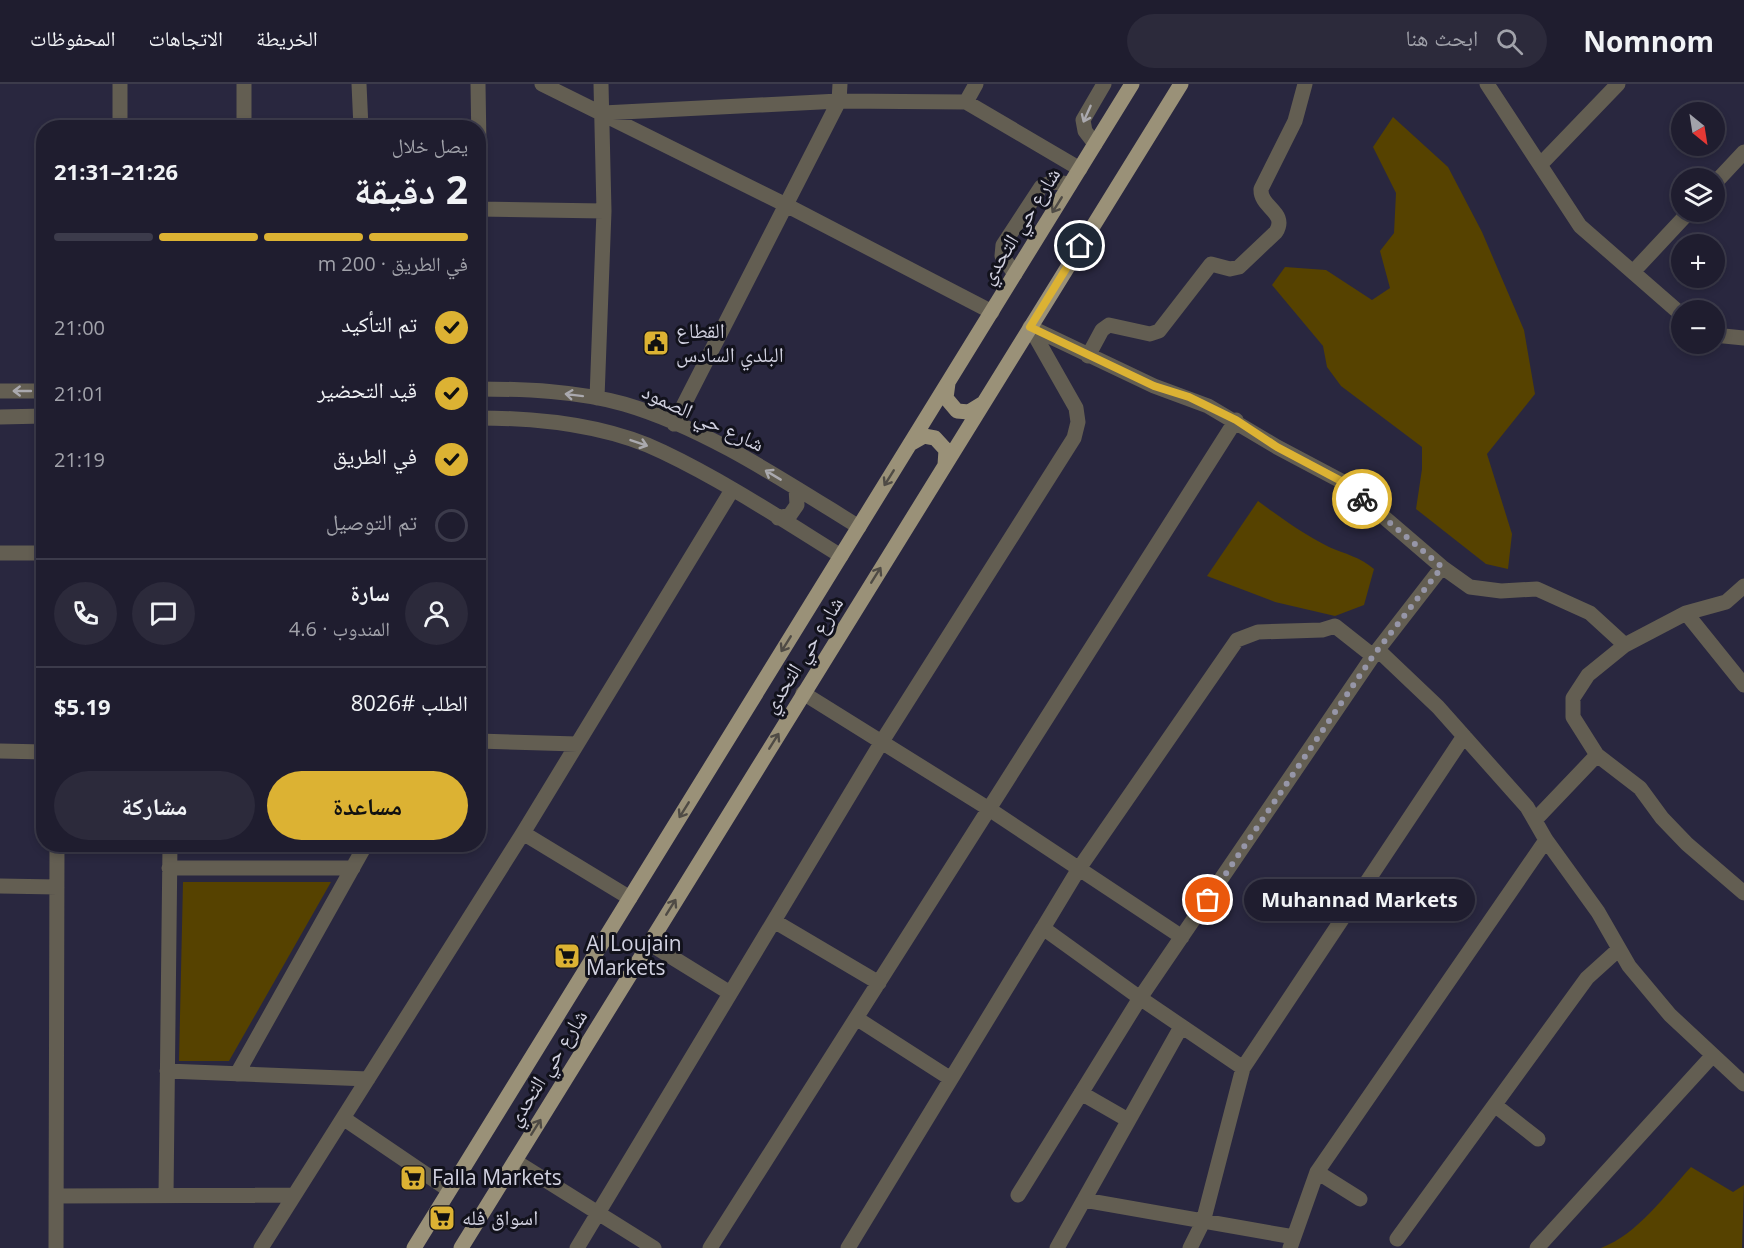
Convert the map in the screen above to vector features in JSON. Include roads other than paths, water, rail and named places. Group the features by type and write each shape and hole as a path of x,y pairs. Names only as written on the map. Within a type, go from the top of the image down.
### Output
{"main road":[{"name":"شارع حي التحدي","path":"414,1248 1132,84"},
{"name":"شارع حي التحدي","path":"461,1248 1181,84"},
{"path":"949,381 946,398 957,411 969,412 983,403"},
{"path":"909,445 924,436 940,441 947,456 943,467"}],"street":[{"path":"120,84 120,120"},
{"path":"243,84 244,120"},
{"path":"359,84 361,120"},
{"path":"478,84 478,120"},
{"path":"542,84 786,205 992,312"},
{"path":"597,398 604,211 601,84"},
{"path":"674,424 839,101 840,84"},
{"path":"966,102 976,84"},
{"path":"1095,144 1085,131 1083,120 1104,84"},
{"path":"1088,356 1102,330 1109,325 1118,325 1150,334 1159,331 1210,264 1230,269 1239,267 1276,232 1280,224 1279,216 1261,197 1261,189 1295,121 1305,84"},
{"path":"1487,84 1580,226 1671,305"},
{"path":"1540,165 1618,84"},
{"path":"600,113 839,101 966,102 1080,169"},
{"path":"1725,172 1744,152"},
{"path":"1015,274 1001,250 1009,235 1041,187 1053,182 1070,184"},
{"path":"486,209 604,211"},
{"path":"1633,272 1680,222"},
{"path":"1030,327 1154,386 1189,397 1236,420 1277,447 1343,482 1442,567 1470,586 1501,591 1537,589 1590,613 1626,645"},
{"path":"577,1248 881,743 1077,430 1076,408 1030,327"},
{"path":"1725,336 1744,338"},
{"name":"شارع حي الصمود","path":"486,389 519,389 597,398 649,413 738,455 859,526"},
{"path":"0,391 36,391"},
{"path":"0,417 36,416"},
{"path":"486,418 554,422 626,439 662,451 841,556"},
{"path":"710,1248 1236,420"},
{"path":"778,518 790,515 797,505 796,488"},
{"path":"261,1248 523,833 732,490"},
{"path":"0,553 36,553"},
{"path":"1018,1196 1140,998 1376,653 1442,567"},
{"path":"1744,586 1726,602 1686,613 1626,645 1588,675 1573,698 1573,717 1597,755 1640,789 1662,818 1687,844 1744,893"},
{"path":"1686,613 1744,684"},
{"path":"848,1248 1078,870 1237,640 1258,632 1322,630 1335,626 1376,653 1464,736 1527,807 1546,840 1598,912 1629,966 1670,1015 1744,1084"},
{"path":"804,693 990,809 1078,870 1182,937"},
{"path":"1190,1248 1203,1222 1243,1068 1464,736"},
{"path":"486,741 577,744"},
{"path":"0,751 36,752"},
{"path":"1535,820 1597,755"},
{"path":"523,833 630,898"},
{"path":"1084,1200 1203,1222 1292,1243 1317,1172 1546,840"},
{"path":"56,1248 57,852"},
{"path":"166,1196 170,852"},
{"path":"237,1074 362,852"},
{"path":"169,868 353,868"},
{"path":"0,886 57,887"},
{"path":"774,921 879,983"},
{"path":"1043,928 1181,1027 1243,1068"},
{"path":"649,943 730,993"},
{"path":"1397,1239 1587,978 1619,949"},
{"path":"856,1018 951,1079"},
{"path":"1057,1248 1181,1027"},
{"path":"1537,1248 1713,1055"},
{"path":"167,1071 368,1079"},
{"path":"1081,1093 1128,1120"},
{"path":"1496,1106 1538,1139"},
{"path":"343,1118 449,1190"},
{"path":"514,1161 654,1248"},
{"path":"1317,1172 1360,1199"},
{"path":"56,1196 294,1195"}],"place":[{"name":"القطاع البلدي السادس","path":"656,343"},
{"name":"Muhannad Markets","path":"1208,900"},
{"name":"Al Loujain Markets","path":"567,956"},
{"name":"Falla Markets","path":"413,1178"},
{"name":"اسواق فله","path":"442,1218"}]}
